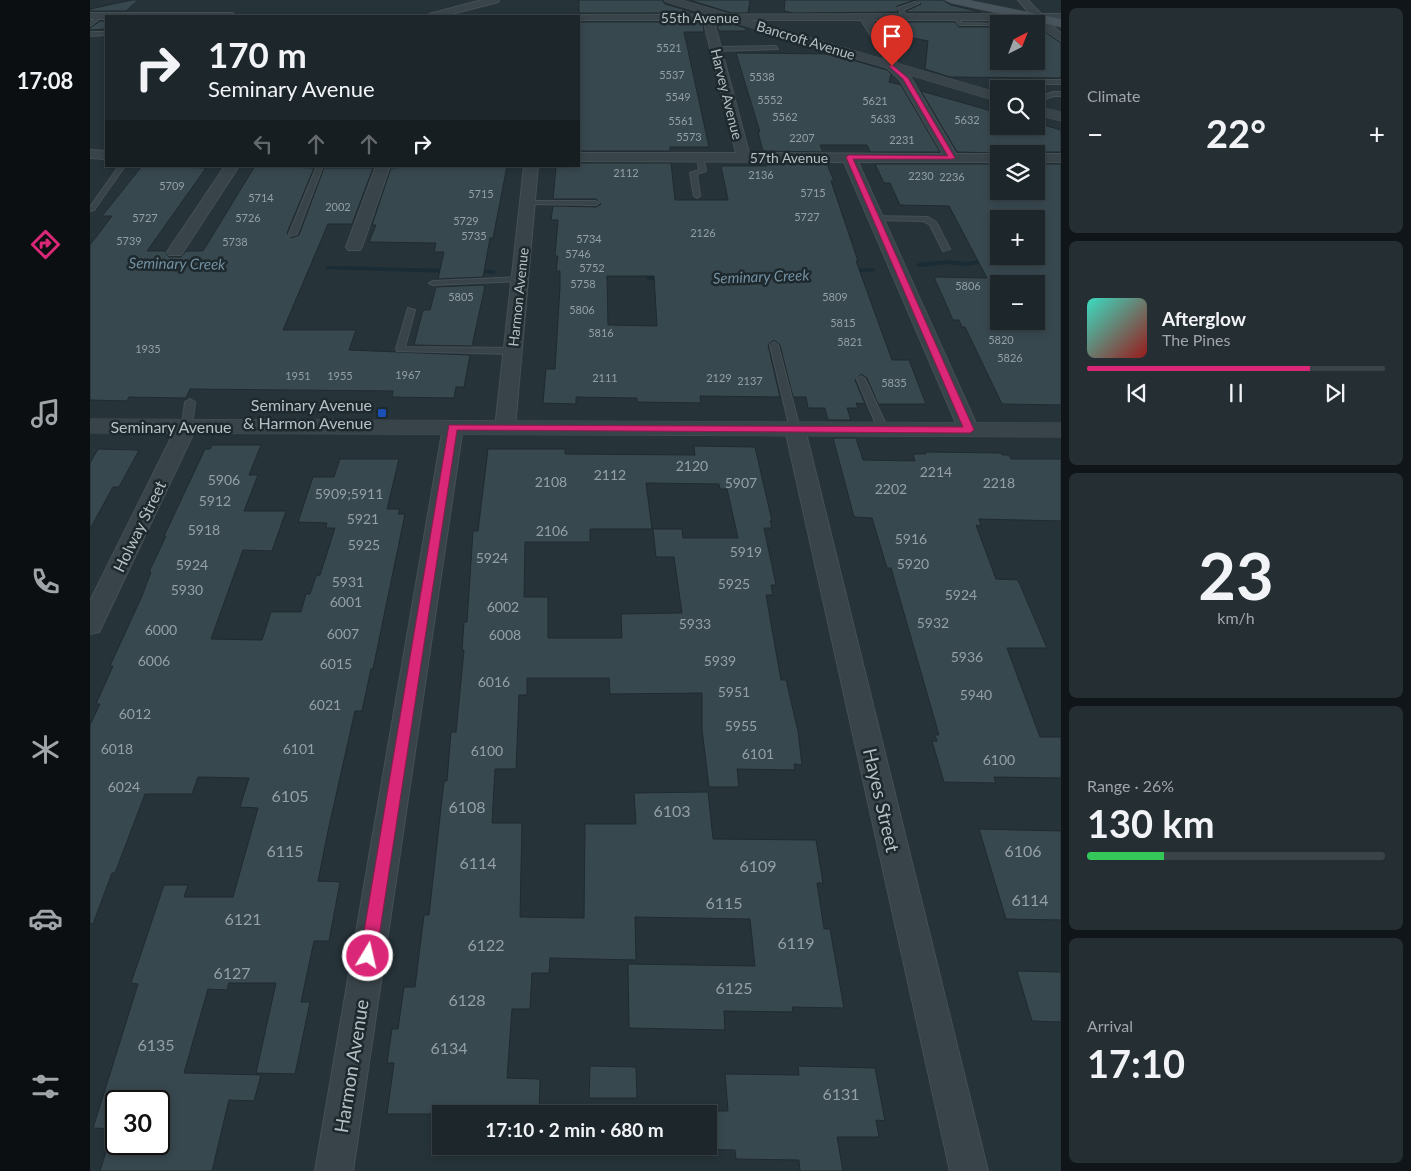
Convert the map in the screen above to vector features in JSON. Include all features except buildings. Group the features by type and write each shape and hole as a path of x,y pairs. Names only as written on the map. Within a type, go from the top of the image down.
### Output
{"main road":[{"path":"951,0 1010,15"}],"street":[{"path":"437,15 494,0"},
{"name":"Bancroft Avenue","path":"670,0 990,95"},
{"path":"1024,0 1034,15"},
{"path":"435,2 476,14"},
{"path":"183,5 216,15"},
{"path":"90,16 105,16"},
{"name":"55th Avenue","path":"580,17 955,17 990,19"},
{"name":"55th Avenue","path":"1045,20 1061,17"},
{"name":"Harvey Avenue","path":"729,18 709,22 743,156"},
{"path":"865,18 889,55 892,66 905,78 952,158"},
{"path":"1056,26 1061,38"},
{"path":"1045,113 1061,117"},
{"path":"90,154 105,154"},
{"name":"57th Avenue","path":"580,157 990,158"},
{"path":"849,157 970,430"},
{"path":"1045,158 1061,158"},
{"path":"175,252 231,167"},
{"path":"354,247 383,167"},
{"name":"Harmon Avenue","path":"505,428 531,167"},
{"name":"Seminary Avenue","path":"90,426 1061,430"},
{"name":"Holway Street","path":"90,626 187,426"},
{"name":"Harmon Avenue","path":"334,1171 453,428"},
{"name":"Hayes Street","path":"795,429 969,1171"}],"lane":[{"path":"905,18 900,9 917,3"},
{"path":"90,25 101,16"},
{"path":"955,17 959,24 990,24"},
{"path":"90,34 105,34"},
{"path":"716,48 776,48"},
{"path":"1045,82 1061,82"},
{"path":"1045,97 1061,94"},
{"path":"697,196 693,172 703,171 700,157"},
{"path":"90,209 92,209 121,167"},
{"path":"293,234 320,167"},
{"path":"527,203 596,203"},
{"path":"876,218 925,219 932,224 946,249"},
{"path":"433,282 520,278"},
{"path":"411,310 400,349 513,351"},
{"path":"774,345 795,429"},
{"path":"861,379 883,429"},
{"path":"187,426 190,402"}],"waterway":[{"name":"Seminary Creek","path":"919,265 947,262 966,264 989,261"},
{"name":"Seminary Creek","path":"328,268 451,271"},
{"name":"Seminary Creek","path":"848,271 873,270"},
{"name":"Seminary Creek","path":"474,271 493,272"},
{"name":"Seminary Creek","path":"649,278 665,278"}],"place":[{"name":"Seminary Avenue & Harmon Avenue","path":"382,413"}],"route":[{"path":"368,956 453,428 970,430 849,157 952,158 905,78 892,66"}]}
